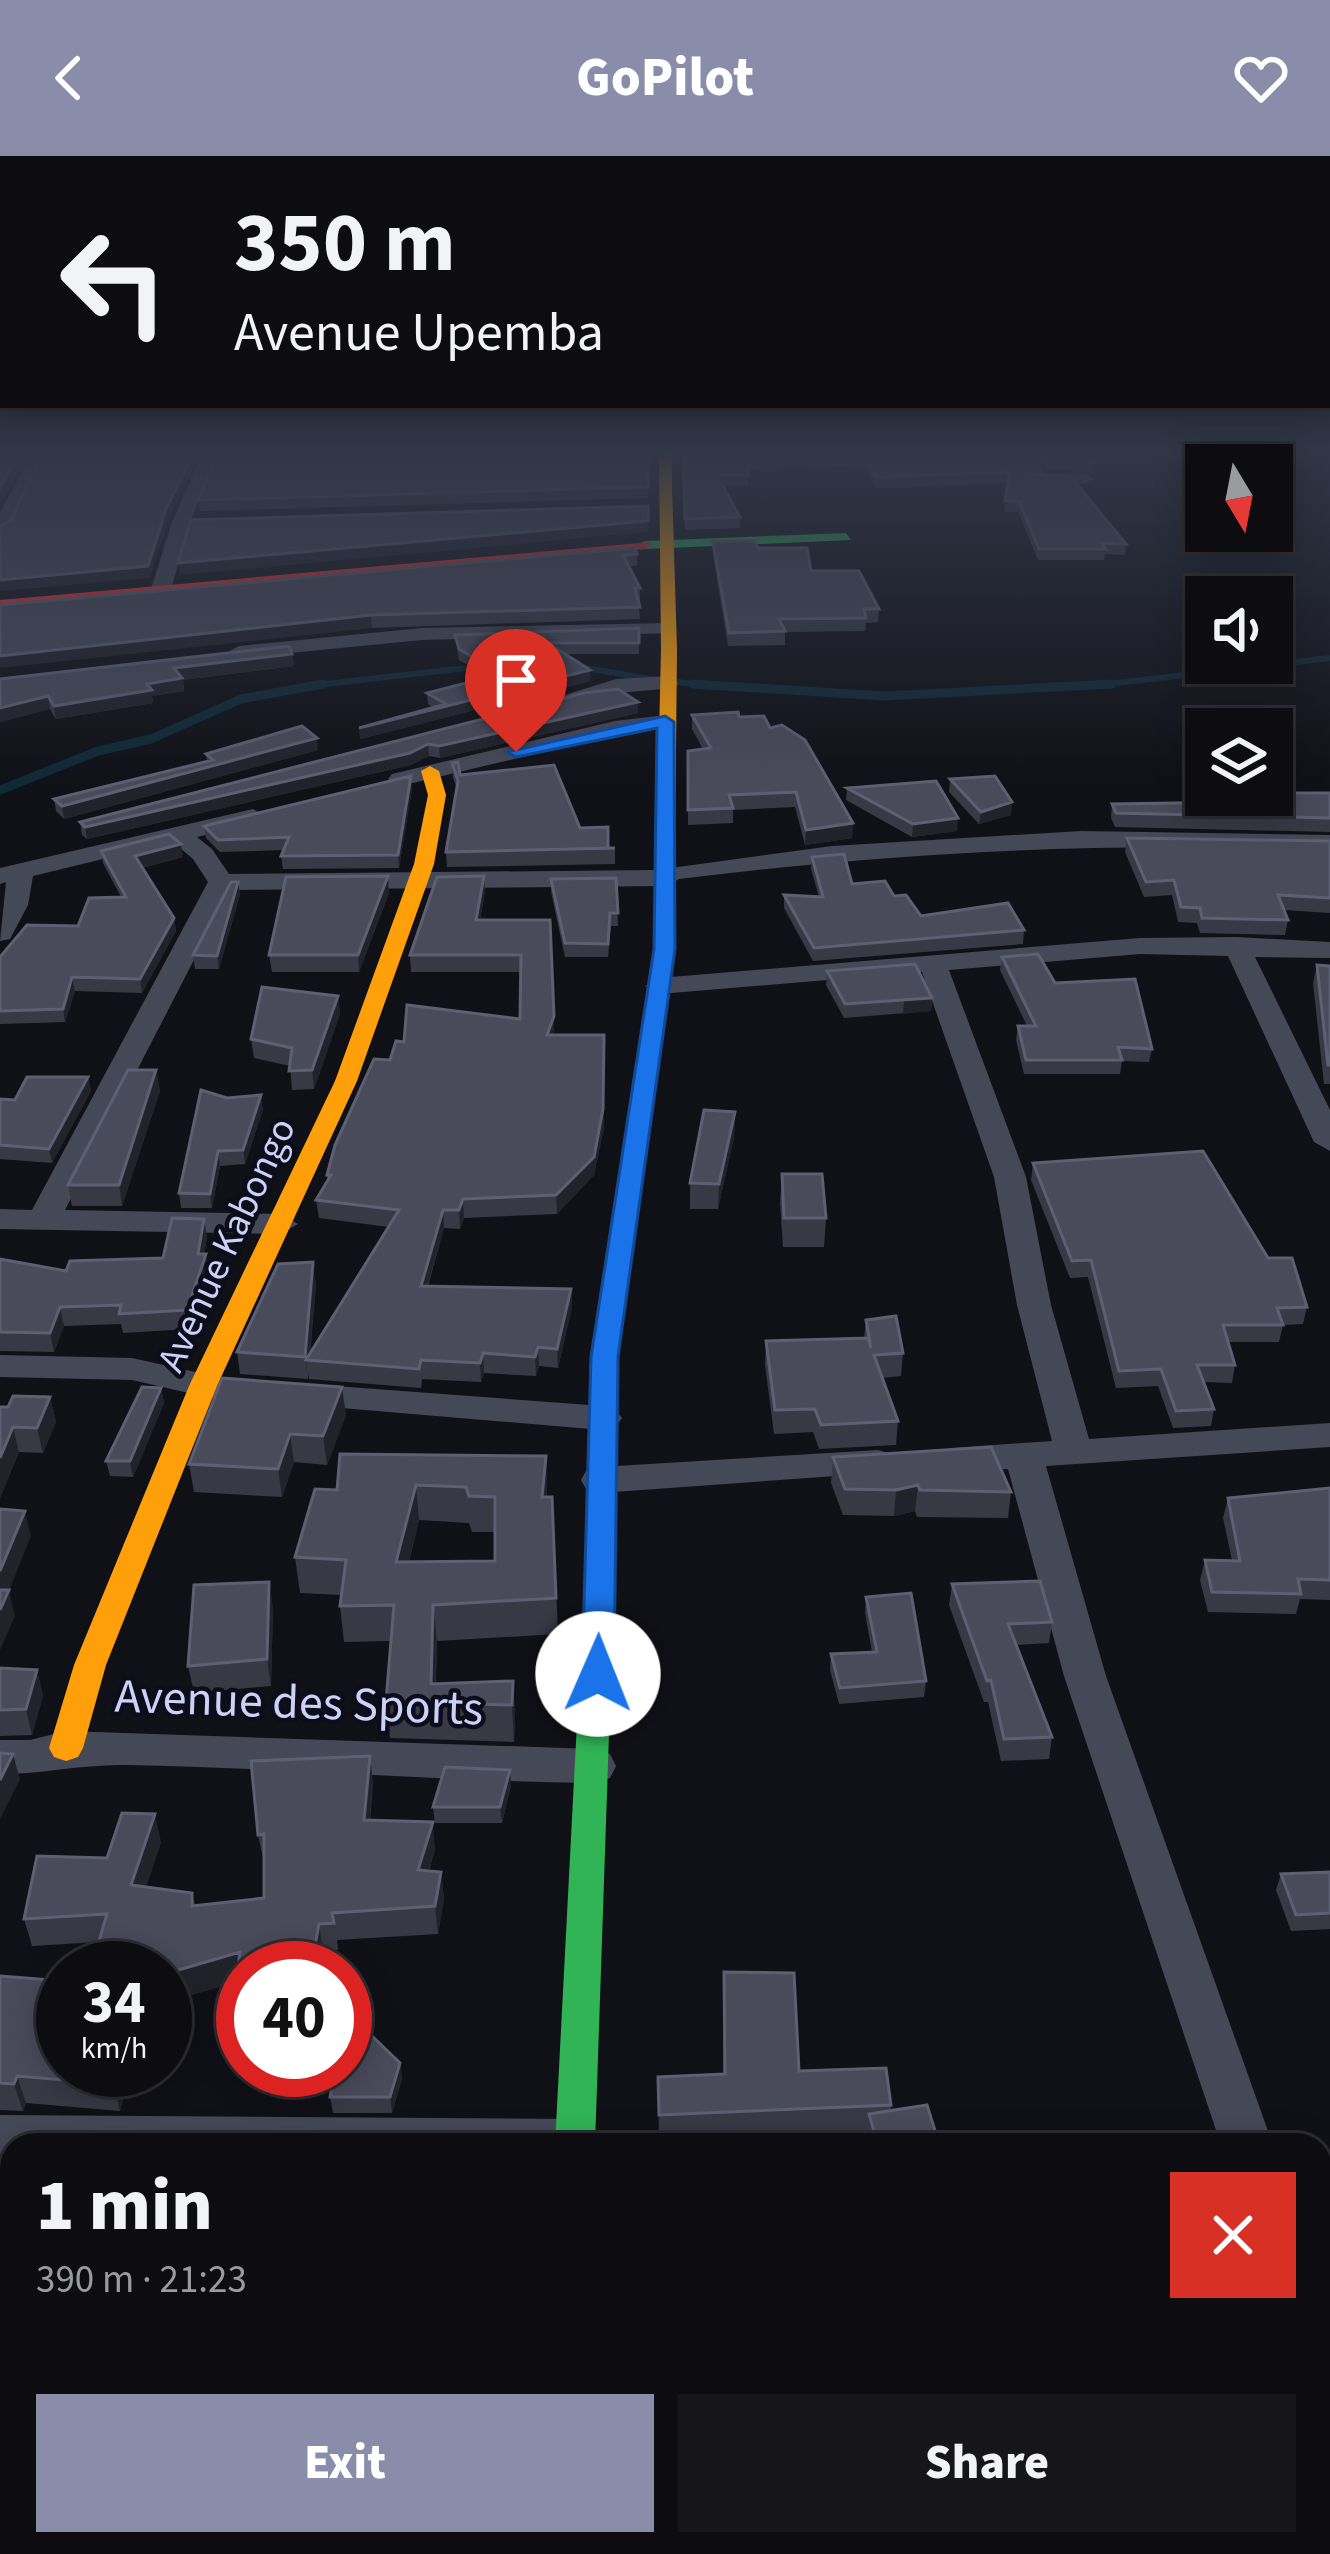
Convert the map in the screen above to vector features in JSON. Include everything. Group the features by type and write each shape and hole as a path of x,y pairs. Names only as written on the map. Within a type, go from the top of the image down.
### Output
{"street":[{"path":"161,589 169,563"},
{"path":"0,605 446,563"},
{"path":"576,2133 594,1766 603,1418 615,1267 659,986 667,875 665,563"},
{"path":"222,654 422,634 667,629"},
{"path":"513,713 616,686 667,683"},
{"path":"385,783 615,728 665,722"},
{"name":"Avenue Kabongo","path":"66,1748 90,1665 203,1386 346,1081 418,879 436,795 430,771"},
{"path":"0,933 15,905 11,874 270,812"},
{"path":"179,835 203,854 221,882"},
{"path":"221,882 667,875 956,842 1167,838 1330,843"},
{"path":"43,1220 221,882"},
{"path":"1236,945 1330,1142"},
{"path":"659,986 1140,946 1330,950"},
{"path":"932,962 978,1078 1010,1177 1034,1305 1074,1454"},
{"path":"0,1219 281,1223"},
{"path":"0,1366 132,1369 203,1386 603,1418"},
{"path":"600,1480 1330,1435"},
{"path":"1024,1457 1085,1676 1243,2133"},
{"name":"Avenue des Sports","path":"0,1757 20,1758 66,1748 594,1766"}],"building":[{"path":"0,563 149,563 148,566 0,580"},
{"path":"468,563 627,563 640,588 635,588 640,607 371,615 0,656 0,605"},
{"path":"717,563 810,563 811,571 859,571 879,609 864,609 866,618 779,619 785,631 729,633"},
{"path":"639,628 639,643 548,643 590,670 359,728 446,704 427,693 501,674 459,649 455,635"},
{"path":"289,646 292,654 174,668 182,678 147,684 152,690 54,706 48,696 0,708 0,679"},
{"path":"618,689 638,702 439,746 428,744 410,753 85,827 80,822 584,693"},
{"path":"738,712 739,717 764,716 770,728 782,725 805,740 853,823 806,830 796,792 729,795 733,808 688,810 688,751 711,748 692,715"},
{"path":"302,726 317,738 62,806 54,799 213,760 206,754"},
{"path":"458,762 460,775 554,765 580,828 608,827 608,848 615,848 446,852 458,781 452,763"},
{"path":"411,776 398,855 281,856 289,837 218,840 204,826"},
{"path":"995,776 1012,802 981,812 950,779"},
{"path":"936,781 958,818 913,824 847,788"},
{"path":"1293,793 1330,793 1330,818 1244,816 1293,816"},
{"path":"1185,803 1185,815 1116,813 1112,804"},
{"path":"169,834 181,844 135,856 174,918 140,979 72,977 63,1009 0,1011 0,957 27,925 78,926 89,898 126,897 101,851"},
{"path":"1127,838 1330,841 1330,898 1278,895 1288,920 1202,918 1200,908 1181,907 1174,880 1146,882"},
{"path":"844,854 852,884 885,881 894,896 906,895 921,916 1008,903 1024,930 814,948 784,895 823,897 812,857"},
{"path":"388,876 358,955 269,955 286,877"},
{"path":"484,876 476,920 550,920 554,1016 547,1035 604,1035 603,1109 594,1157 556,1195 463,1199 459,1210 443,1210 421,1286 571,1289 557,1349 538,1347 535,1357 483,1353 480,1363 421,1360 419,1369 306,1360 399,1210 316,1200 331,1175 327,1175 335,1145 374,1059 390,1060 396,1041 404,1042 407,1005 520,1019 521,955 410,955 437,877"},
{"path":"616,878 618,913 610,913 608,944 565,943 551,879"},
{"path":"231,882 238,882 217,956 193,955"},
{"path":"1038,954 1055,983 1135,979 1152,1049 1118,1047 1122,1060 1026,1060 1018,1026 1036,1026 1002,957"},
{"path":"915,964 932,998 845,1004 827,971"},
{"path":"1317,965 1330,966 1330,1065 1328,1065"},
{"path":"262,987 338,996 312,1070 289,1071 292,1048 251,1039"},
{"path":"128,1070 156,1070 119,1185 68,1185"},
{"path":"27,1077 88,1077 49,1149 0,1145 0,1099 15,1100"},
{"path":"201,1090 227,1098 261,1095 243,1150 218,1151 210,1194 179,1193"},
{"path":"704,1110 735,1112 719,1184 690,1183"},
{"path":"1203,1151 1268,1258 1292,1258 1307,1307 1277,1308 1283,1325 1223,1325 1235,1365 1197,1365 1214,1409 1176,1411 1161,1369 1119,1371 1091,1260 1072,1261 1033,1163"},
{"path":"782,1174 822,1174 826,1218 784,1218"},
{"path":"172,1218 204,1219 198,1254 206,1254 187,1310 119,1314 121,1305 60,1307 50,1333 0,1332 0,1259 66,1271 70,1261 163,1258"},
{"path":"313,1262 305,1357 237,1352 278,1264"},
{"path":"896,1316 903,1353 874,1355 898,1421 821,1425 815,1409 775,1410 766,1341 868,1338 871,1348 866,1320"},
{"path":"222,1378 342,1387 323,1436 290,1434 278,1469 189,1464"},
{"path":"142,1387 161,1388 130,1461 106,1461"},
{"path":"13,1396 50,1397 37,1428 13,1427 0,1458 0,1407 8,1407"},
{"path":"991,1447 1011,1492 920,1490 918,1485 896,1490 845,1489 833,1457"},
{"path":"340,1454 546,1456 542,1497 552,1497 556,1598 433,1605 431,1684 513,1681 512,1705 386,1701 394,1605 340,1606 346,1560 295,1557 315,1489 337,1490","holes":["416,1485 466,1487 469,1496 495,1497 495,1561 396,1562"]},
{"path":"1330,1488 1330,1580 1298,1579 1301,1594 1212,1592 1205,1560 1240,1561 1228,1498"},
{"path":"0,1509 25,1511 0,1571"},
{"path":"1040,1581 1052,1622 1008,1624 1052,1737 1004,1739 991,1680 987,1681 952,1584"},
{"path":"269,1582 267,1659 188,1666 194,1585"},
{"path":"911,1593 926,1681 840,1688 831,1654 877,1652 866,1597"},
{"path":"0,1668 37,1670 26,1709 0,1710"},
{"path":"0,1753 13,1754 0,1780"},
{"path":"370,1756 364,1820 433,1822 418,1870 441,1872 435,1906 332,1913 334,1923 319,1924 316,1941 216,1941 216,1959 192,1966 192,1941 99,1941 107,1914 24,1919 37,1856 107,1858 122,1813 155,1814 131,1885 192,1893 192,1906 264,1898 264,1834 258,1835 251,1761"},
{"path":"445,1767 510,1770 500,1807 433,1807"},
{"path":"1330,1872 1330,1913 1296,1915 1281,1874"},
{"path":"724,1972 794,1973 799,2071 886,2068 891,2105 659,2115 658,2077 725,2074"},
{"path":"0,1976 36,1979 36,2078 17,2076 14,2084 0,2083"},
{"path":"372,2037 400,2063 390,2097 372,2097"},
{"path":"927,2105 936,2133 875,2133 869,2114"}],"waterway":[{"path":"1104,684 1330,658"},
{"path":"319,685 483,666"},
{"path":"574,666 650,679"},
{"path":"677,682 695,684"},
{"path":"695,684 884,696 1104,684"},
{"path":"695,684 719,687"},
{"path":"1082,687 1104,684"},
{"path":"1104,684 1112,684"},
{"path":"0,790 98,751 151,739 241,699 319,685"},
{"path":"299,687 319,685"}],"traffic: fast":[{"path":"576,2133 599,1588"}],"traffic: slow":[{"path":"628,1195 664,949 667,563"},
{"path":"66,1748 90,1665 203,1386 346,1081 424,864 437,795 430,771"}],"traffic: jam":[{"path":"0,605 453,563"},
{"path":"599,1588 604,1357 628,1195"}],"route":[{"path":"516,752 615,728 665,722 664,949 604,1357 598,1674"}]}
